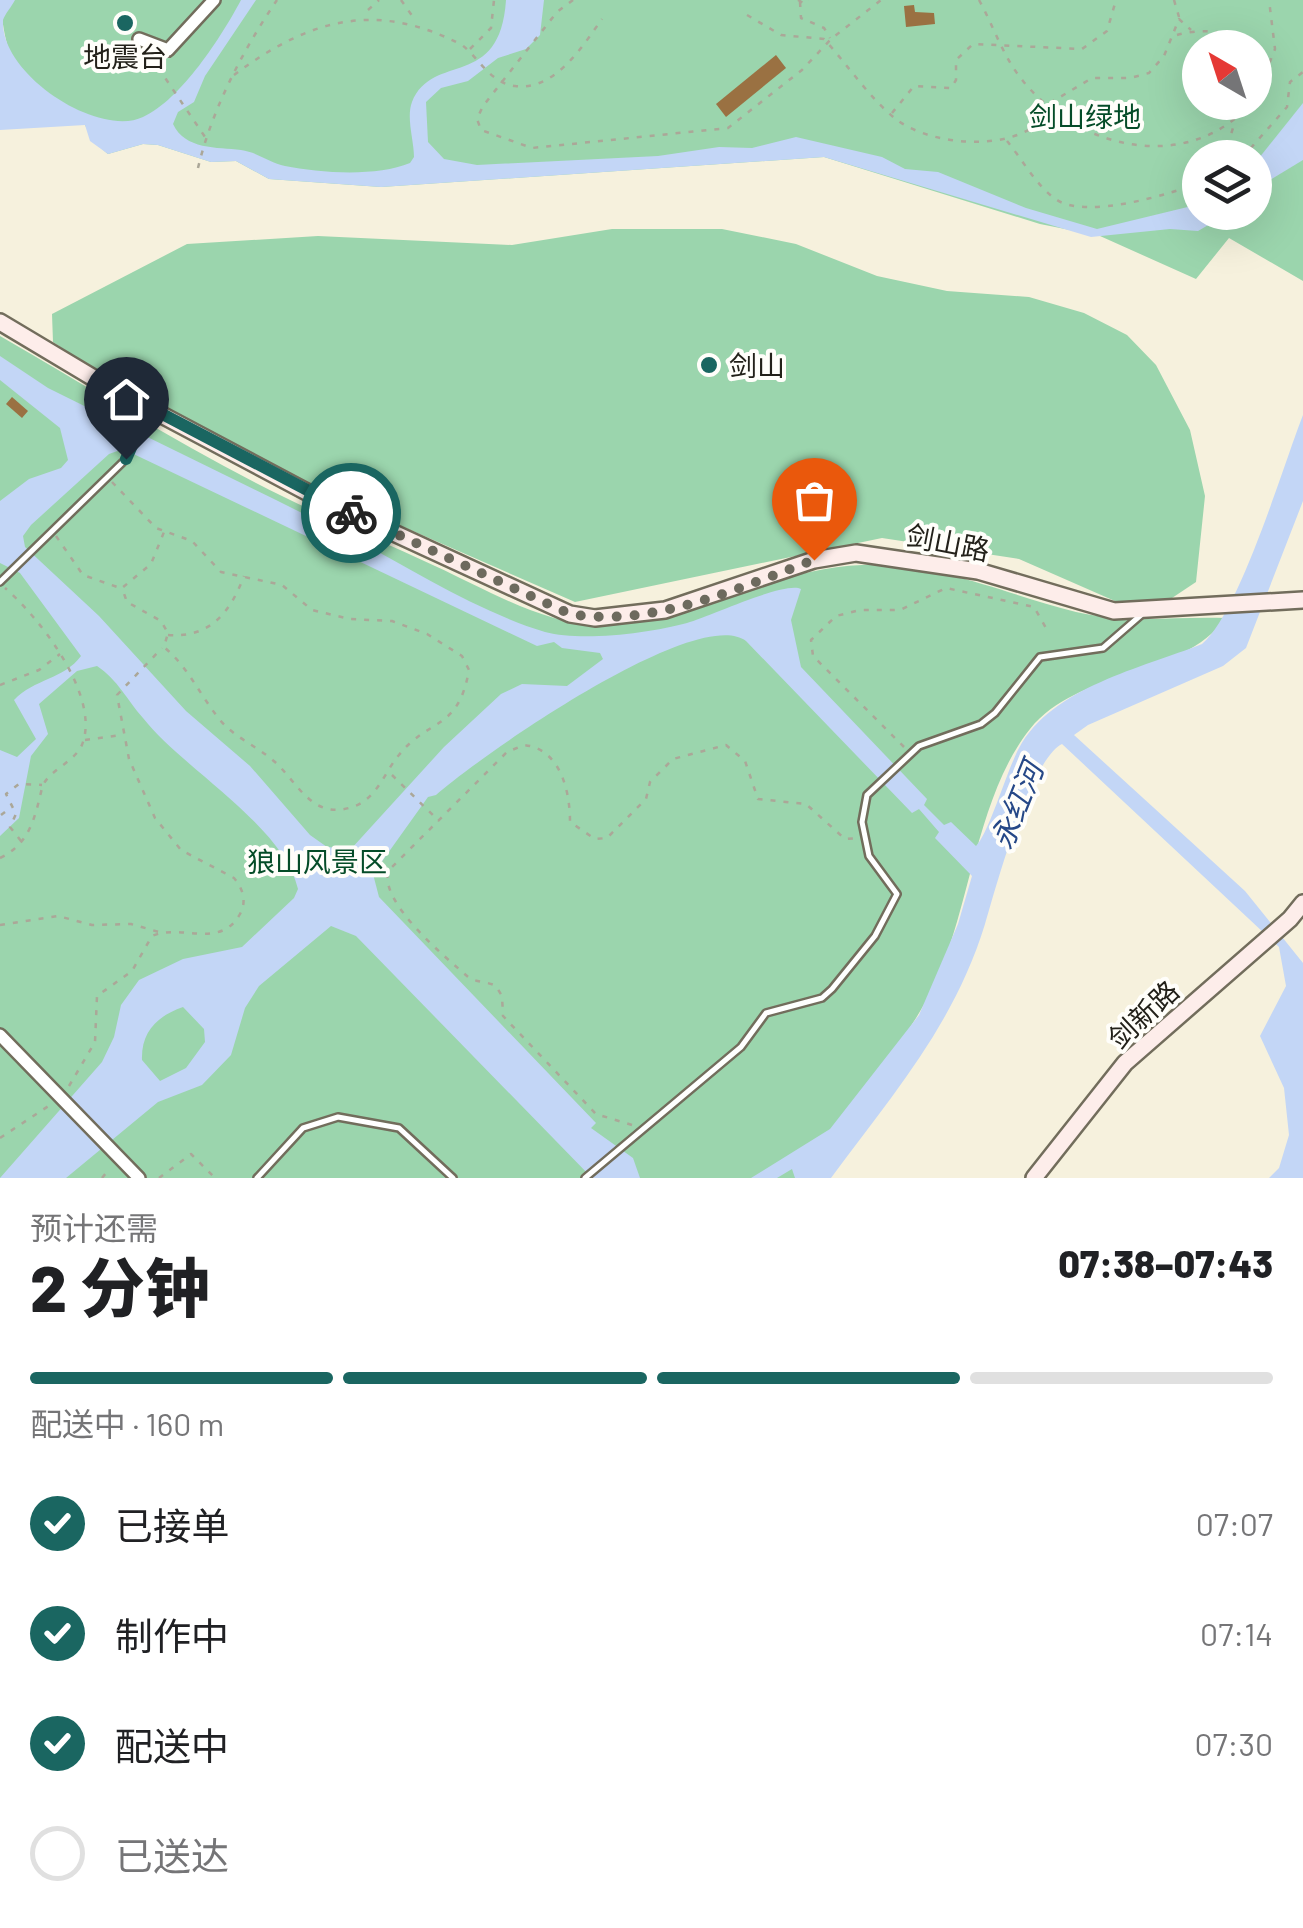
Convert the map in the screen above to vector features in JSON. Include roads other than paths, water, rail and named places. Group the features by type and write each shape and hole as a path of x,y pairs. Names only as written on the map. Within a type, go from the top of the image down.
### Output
{"street":[{"path":"139,39 168,50 214,0"},
{"name":"剑山路","path":"0,322 320,499 570,614 609,618 665,610 814,560 856,554 960,568 1094,608 1144,612 1303,600"},
{"name":"剑新路","path":"1034,1178 1125,1063 1290,919 1303,902"},
{"path":"0,1034 138,1178"}],"lane":[{"path":"2,581 126,459 152,408"},
{"path":"585,1178 741,1046 766,1013 788,1003 822,998 853,967 896,903 897,894 875,867 864,837 863,808 872,789 910,753 981,724 1040,657 1103,648 1144,612"},
{"path":"257,1178 303,1128 338,1117 399,1128 454,1178"}],"water":[{"path":"0,0 15,0 3,20 6,41 34,80 79,110 124,121 143,117 172,97 212,48 241,0 256,0 205,76 194,102 178,112 173,124 178,132 193,143 247,151 279,165 331,172 397,167 410,163 414,157 410,108 422,87 435,77 479,59 492,47 501,28 506,0 544,0 540,35 526,49 498,58 468,81 441,88 426,102 428,142 444,159 477,165 658,156 719,147 752,148 796,137 882,157 905,169 938,172 1026,208 1097,229 1182,208 1182,230 1091,237 824,157 381,187 269,179 236,161 211,162 158,145 143,144 108,154 90,141 85,125 0,130"},
{"path":"1303,103 1303,160 1272,179 1272,142"},
{"name":"永红河","path":"0,356 48,388 354,539 472,602 545,632 596,636 654,630 687,623 780,590 801,589 791,620 801,667 927,799 924,805 944,825 951,822 976,846 1019,748 1053,709 1100,682 1202,644 1216,628 1245,572 1303,415 1303,501 1246,648 1223,666 1088,725 1074,735 1245,891 1303,963 1303,1178 1269,1178 1279,1168 1289,1135 1284,1088 1260,1036 1286,986 1279,947 1062,744 1050,755 1026,798 985,924 957,994 899,1087 831,1178 795,1178 792,1169 777,1178 751,1178 830,1129 919,1015 958,924 972,876 935,838 939,832 919,809 912,813 746,641 720,635 683,644 638,663 496,750 428,797 373,874 379,897 596,1123 591,1128 633,1158 640,1178 592,1178 356,936 331,926 259,986 245,1008 231,1055 202,1085 158,1102 66,1178 0,1178 102,1062 114,1037 121,1005 139,980 183,959 242,947 294,898 298,889 289,865 273,842 161,737 97,666 77,671 39,704 48,734 31,756 19,818 0,836 0,750 17,757 36,739 14,700 66,670 81,656 20,573 0,563 0,501 29,479 61,468 68,460 60,428 0,380","holes":["123,449 537,646 554,642 562,648 600,653 603,659 567,686 522,684 501,694 444,747 351,849 327,847 310,835 250,766 186,711 99,616 25,547 23,536 31,525 109,454","183,1007 204,1029 205,1042 186,1068 160,1081 142,1060 144,1041 158,1020"]}],"place":[{"name":"地震台","path":"125,23"},
{"name":"剑山","path":"709,365"}],"park label":[{"name":"剑山绿地","path":"1085,116"},
{"name":"狼山风景区","path":"317,861"}]}
